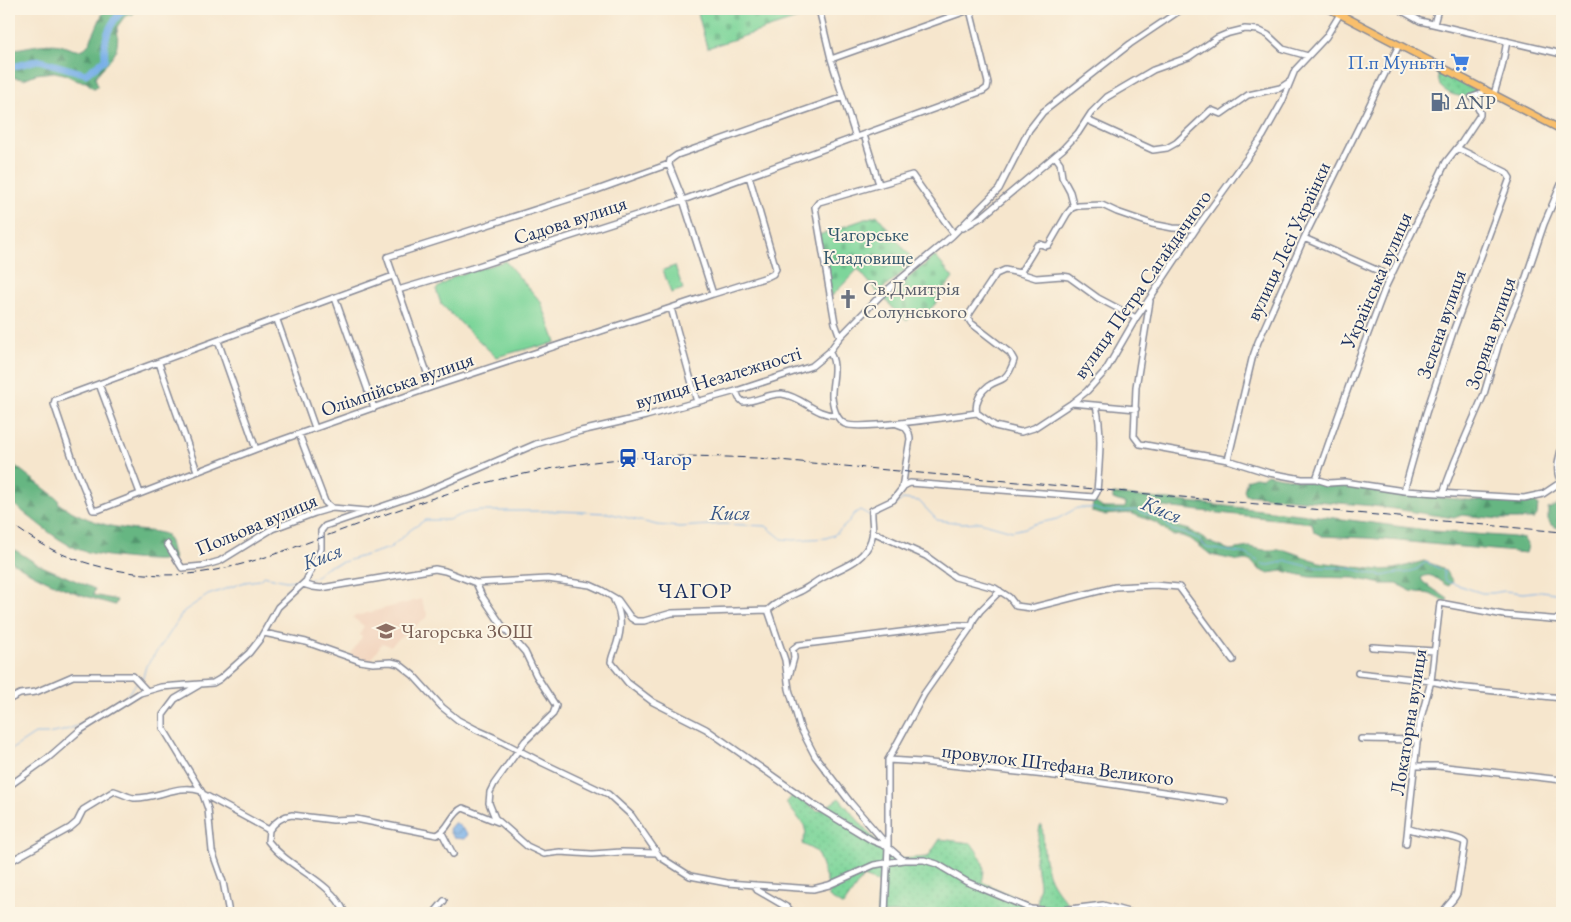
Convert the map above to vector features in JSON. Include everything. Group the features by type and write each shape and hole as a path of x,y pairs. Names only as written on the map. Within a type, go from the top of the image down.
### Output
{"main road":[{"path":"1332,9 1562,130"}],"street":[{"path":"819,9 856,138"},
{"path":"832,59 972,9"},
{"name":"Садова вулиця","path":"398,290 682,200 980,92 987,88 988,83 972,9"},
{"name":"вулиця Незалежності","path":"304,582 322,547 321,533 325,526 422,493 536,444 736,391 812,366 829,352 840,337 880,296 956,233 999,189 1029,130 1042,112 1130,44 1182,9"},
{"path":"1399,9 1415,19 1562,54"},
{"path":"1434,24 1438,9"},
{"name":"вулиця Петра Сагайдачного","path":"976,413 995,426 1022,432 1034,428 1087,391 1106,370 1136,318 1196,229 1263,136 1282,102 1295,70 1326,37 1340,14"},
{"path":"840,337 835,323 815,207 819,202 912,174 956,233 983,216 1071,142 1091,113 1107,97 1153,70 1189,57 1217,38 1245,29 1258,30 1268,35 1283,49 1308,56"},
{"path":"1494,94 1507,41"},
{"name":"вулиця Лесі Українки","path":"1228,460 1255,350 1304,238 1399,45"},
{"path":"1087,120 1153,150 1167,148 1176,143 1211,110 1222,114 1248,95 1280,88 1290,82"},
{"name":"Українська вулиця","path":"1316,479 1390,276 1446,162 1480,116 1480,112 1472,97 1481,94 1485,89"},
{"path":"712,294 669,164 670,159 676,155 843,97"},
{"path":"864,135 879,184"},
{"name":"Зелена вулиця","path":"1404,491 1454,328 1510,179 1505,171 1457,148"},
{"path":"1055,156 1060,163 1063,178 1070,192 1074,207"},
{"path":"432,387 387,257 597,190 669,164"},
{"name":"Олімпійська вулиця","path":"99,384 54,401 66,441 95,511 256,449 432,387 771,275 776,269 749,176"},
{"name":"Зоряна вулиця","path":"1443,493 1484,394 1495,353 1521,292 1544,224 1562,182"},
{"path":"1020,273 1036,246 1040,244 1049,245 1067,214 1074,207 1101,205 1152,224 1173,228 1196,229"},
{"path":"1304,238 1390,276"},
{"path":"829,352 834,361 832,397 836,415 843,423 851,426 894,423 976,413 976,404 982,392 988,386 1005,377 1012,368 1014,360 1010,353 970,323 969,315 996,274 1007,270 1036,278 1069,277 1096,297 1136,318"},
{"path":"140,493 99,384 393,276"},
{"path":"335,298 374,408"},
{"path":"1150,298 1136,387 1134,436 1140,444 1228,460 1269,472 1302,479 1316,479 1329,483 1347,482 1404,491 1526,498 1543,494 1562,483 1558,470 1562,446"},
{"path":"671,308 697,402"},
{"path":"277,320 315,428"},
{"path":"218,341 256,449"},
{"path":"159,362 198,471"},
{"path":"736,391 743,402 781,394 826,414 836,415"},
{"path":"1072,403 1136,409"},
{"path":"9,786 40,764 79,731 146,690 215,682 224,676 249,653 264,633 281,603 304,582 313,587 321,588 430,569 442,570 476,583 559,580 590,585 621,603 632,619 638,622 672,613 768,610 778,601 856,560 868,548 873,532 871,512 874,508 893,500 902,488 909,483 917,482 1093,497 1097,492 1100,438 1100,422 1096,406"},
{"path":"894,423 905,427 910,436 902,488"},
{"path":"298,434 325,502 332,508"},
{"name":"Польова вулиця","path":"167,544 182,568 203,566 223,560 278,526 332,508 370,511"},
{"path":"873,532 926,556 956,577 992,587 1009,596 1015,605 1029,609 1115,587 1155,585 1179,587 1233,660"},
{"path":"476,583 482,596 507,633 523,650 536,675 556,704 556,710 553,714 527,738 496,779 490,792 489,803 491,811 500,823 527,846 544,854 560,852 592,854 622,852 656,853"},
{"path":"885,913 888,847 888,760 924,694 971,627 974,619 1000,591"},
{"path":"613,597 620,612 621,622 611,662 628,683 653,702 706,729 814,806 873,842 888,847"},
{"name":"Локаторна вулиця","path":"1406,844 1414,766 1420,724 1431,681 1440,604 1504,614 1562,620"},
{"path":"768,610 785,660 789,689 800,727 815,756 888,847 903,860"},
{"path":"788,679 795,657 793,649 798,645 956,626 968,625 971,627"},
{"path":"264,633 306,642 365,662 391,662 398,664 413,675 454,718 595,787 611,797 631,816 656,853 669,864 690,876 727,884 820,888 874,865 903,860 924,860 934,863 962,880 1031,909 1054,911 1102,905 1132,913"},
{"path":"1372,647 1434,651"},
{"path":"1358,673 1431,681 1456,687 1562,698"},
{"path":"12,698 34,693 73,676 129,676 139,681 146,690"},
{"path":"204,683 176,699 163,715 163,728 202,793 207,805 212,851 229,913"},
{"path":"1361,739 1418,740"},
{"name":"провулок Штефана Великого","path":"888,760 1055,776 1225,801"},
{"path":"1414,766 1437,766 1562,780"},
{"path":"9,862 70,828 77,822 83,810 114,791 136,798 190,788 269,830"},
{"path":"345,913 340,902 320,881 277,853 268,841 269,830 280,819 292,815 332,820 352,819 435,835 442,833 457,812 463,808 500,823"},
{"path":"1408,828 1427,834 1459,838 1465,843 1457,894 1443,913"},
{"path":"442,833 453,854"},
{"path":"755,885 757,890 788,908 793,913"},
{"path":"434,913 444,901"}],"shaded area":[{"name":"Чагорська ЗОШ","path":"421,599 428,616 390,646 382,643 370,661 350,655 362,637 360,635 364,626 352,617"}],"green space":[{"path":"105,9 138,9 133,14 125,16 117,27 116,50 95,77 98,87 93,88 86,82 54,72 36,74 24,79 9,77 9,50 48,44 60,45 76,50 83,49 90,40"},
{"path":"697,9 818,9 819,12 707,48"},
{"path":"1437,70 1478,91 1467,96 1449,93 1440,86"},
{"name":"Чагорське Кладовище","path":"877,215 915,262 878,293 858,269 831,297 819,235"},
{"path":"935,256 953,278 937,302 923,317 917,311 907,321 884,298"},
{"path":"505,261 541,302 556,342 496,357 441,304 436,289 455,276"},
{"path":"675,266 683,289 671,293 663,270"},
{"path":"9,461 58,499 59,504 81,516 114,527 165,534 170,542 174,559 153,560 95,554 66,543 9,501"},
{"path":"1267,474 1329,486 1346,485 1397,493 1467,500 1534,502 1538,505 1537,515 1534,519 1499,519 1462,515 1454,518 1374,506 1246,495 1244,490 1247,480 1255,477 1262,478"},
{"path":"1113,494 1327,517 1434,531 1514,537 1524,539 1528,546 1526,553 1367,538 1322,536 1314,532 1312,523 1154,506 1151,509 1172,525 1190,530 1207,541 1230,550 1249,547 1264,550 1285,550 1319,562 1379,570 1395,569 1424,561 1443,568 1453,581 1449,586 1429,575 1421,578 1423,582 1448,599 1446,602 1430,594 1411,591 1397,584 1382,584 1354,578 1310,577 1283,571 1267,573 1246,560 1239,561 1211,555 1192,540 1172,535 1157,523 1130,513 1104,515 1092,512 1093,501 1103,508 1125,508 1126,504 1113,499"},
{"path":"1562,499 1562,525 1558,528 1551,525 1548,519 1548,509 1559,504"},
{"path":"9,546 37,564 95,589 93,595 117,600 115,605 60,587 21,568 9,560"},
{"path":"794,794 818,811 839,798 875,840 899,859 928,857 940,839 971,843 982,861 984,870 982,882 1037,907 1039,884 1035,858 1040,826 1042,825 1045,858 1049,876 1055,888 1069,905 1057,906 1054,913 877,913 879,883 863,877 843,906 829,897 827,881 817,852 802,844 806,833 804,825 786,803"}],"water":[{"path":"455,822 468,834 465,839 454,838 450,833 449,829"}],"waterway":[{"path":"9,68 38,60 86,74 105,59 105,44 108,32 114,20 124,9"},
{"name":"Кися","path":"875,515 890,509 903,499 919,501 937,520 962,523 980,522 1012,531 1057,519 1077,508 1093,508 1114,512 1135,510 1161,519 1172,530 1191,535 1207,548 1247,554 1265,566 1287,561 1311,567 1348,568 1382,576 1406,573 1417,569 1426,562 1444,571 1444,579 1448,582 1482,593 1541,591 1562,594"},
{"name":"Кися","path":"310,579 326,567 390,548 425,520 448,520 466,513 480,511 608,513 657,525 680,527 724,524 766,526 782,539 794,540 826,538 834,535 860,510 871,516"},
{"name":"Кися","path":"140,679 143,677 146,666 184,611 208,595 245,582 259,580 264,576 286,581 306,579"},
{"name":"Кися","path":"9,751 35,734 63,731 85,723 125,698 137,682"}],"railway":[{"path":"9,522 49,548 90,564 128,572 166,575 185,574 234,566 264,558 388,513 497,480 594,462 665,456 691,456 757,458 1562,532"}],"place":[{"name":"П.п Муньтн","path":"1460,62"},
{"name":"ANP","path":"1440,102"},
{"name":"Св.Дмитрія Солунського","path":"848,299"},
{"name":"Чагор","path":"628,458"},
{"name":"Чагорська ЗОШ","path":"386,631"}],"district":[{"name":"ЧАГОР","path":"695,590"}]}
